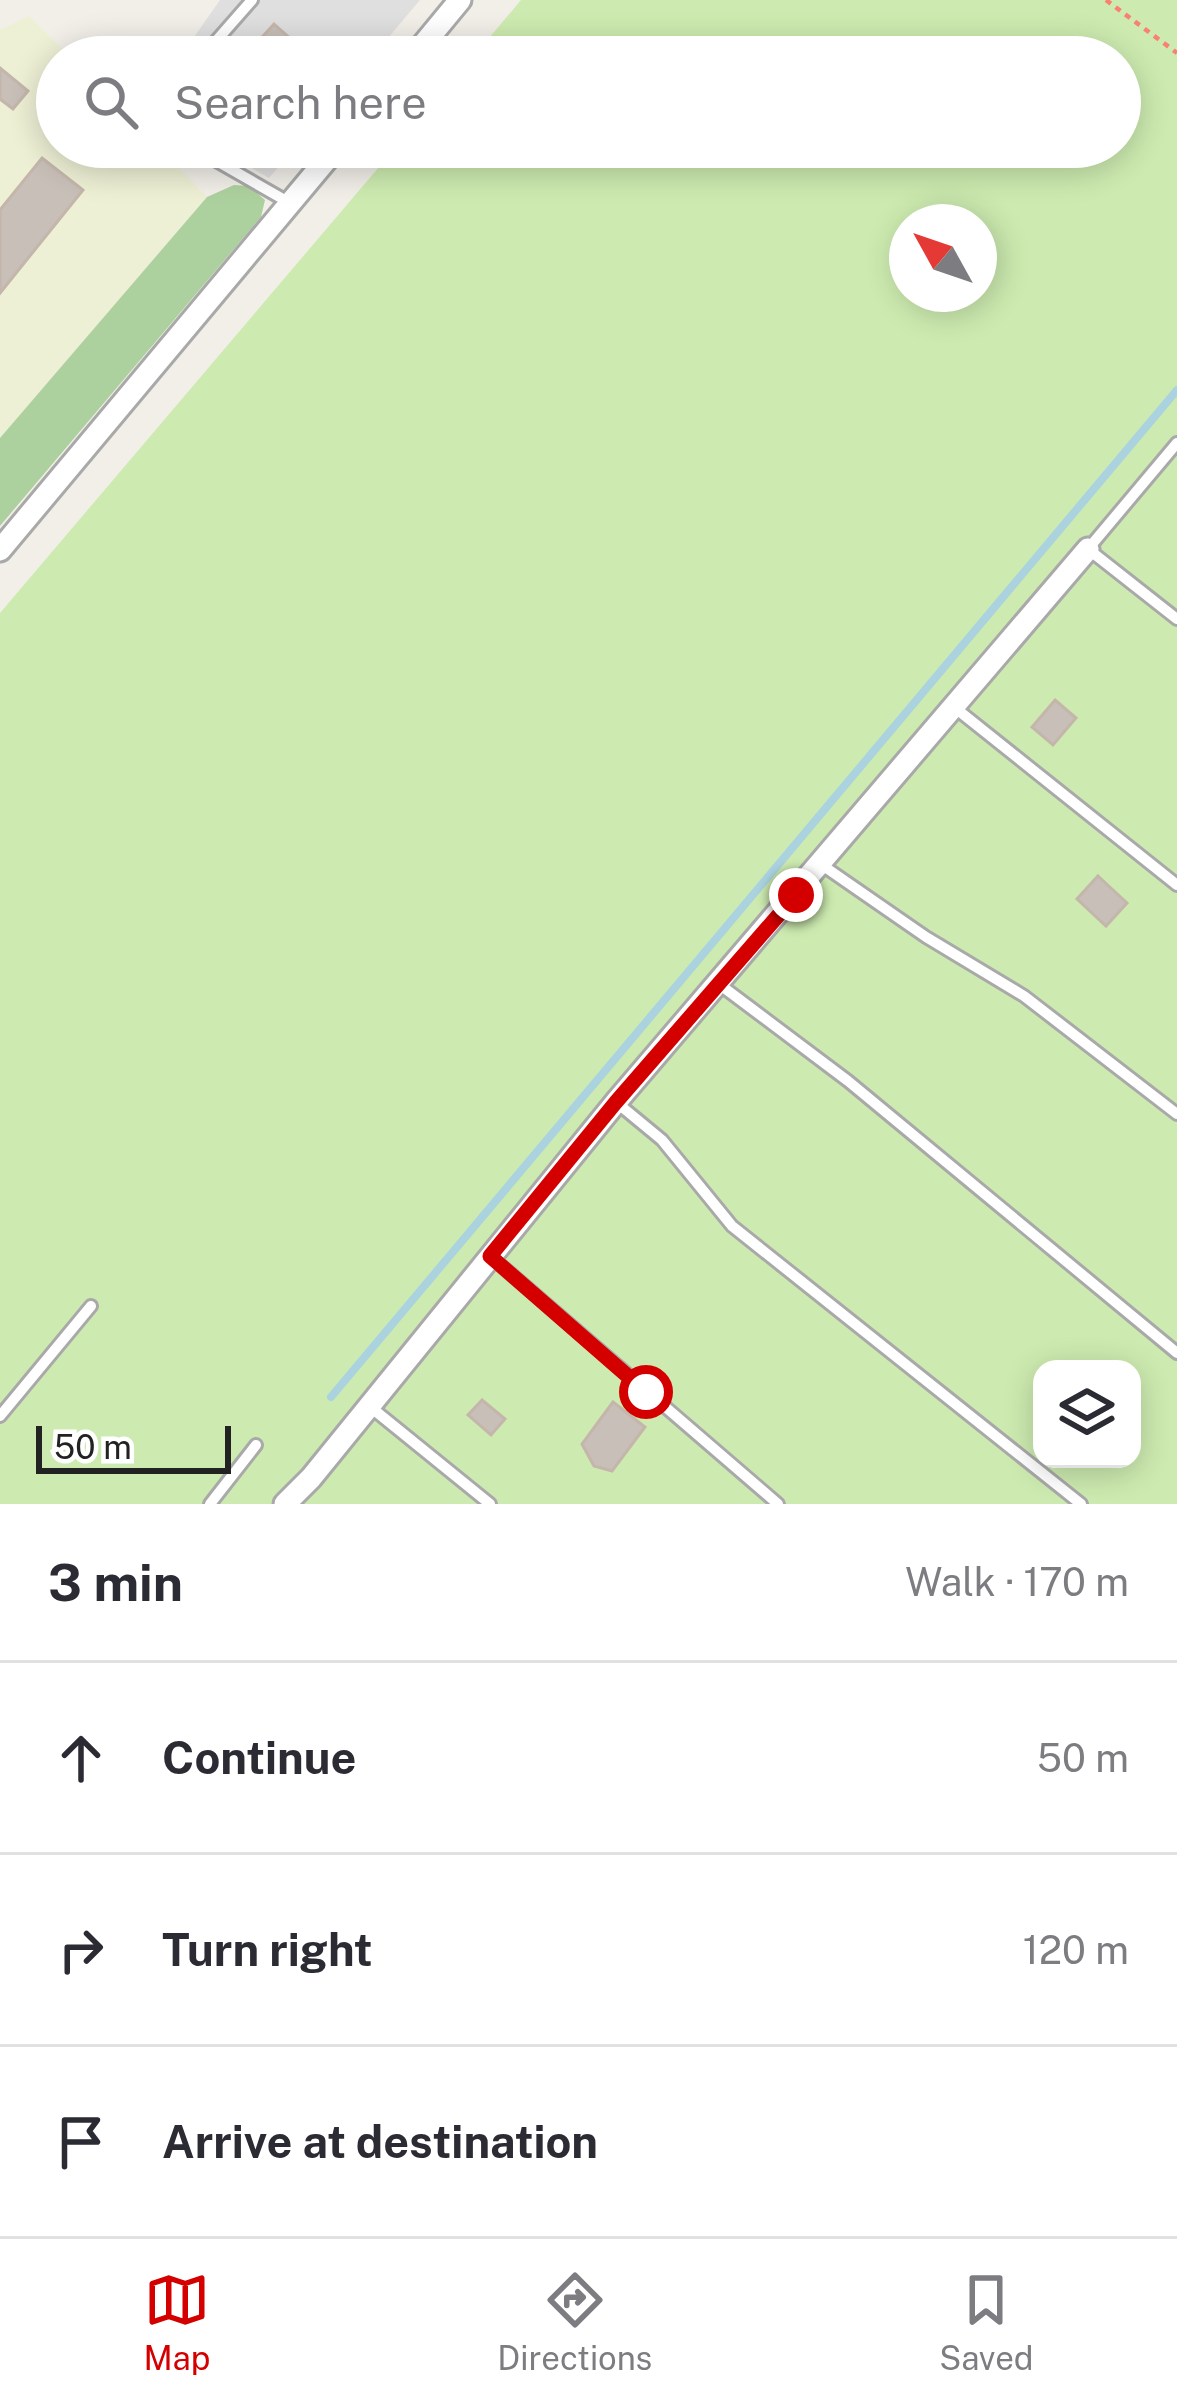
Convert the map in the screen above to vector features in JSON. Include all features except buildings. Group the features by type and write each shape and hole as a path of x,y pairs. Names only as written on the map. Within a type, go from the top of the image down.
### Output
{"street":[{"path":"430,36 460,0"},
{"path":"0,550 319,168"},
{"path":"285,1504 616,1102 1088,549"}],"lane":[{"path":"220,36 252,0"},
{"path":"229,168 290,203"},
{"path":"1177,443 1088,549 1177,619"},
{"path":"954,706 1177,885"},
{"path":"822,865 926,937 1024,996 1177,1114"},
{"path":"718,984 848,1082 1177,1353"},
{"path":"616,1102 662,1140 732,1226 1081,1504"},
{"path":"490,1256 778,1504"},
{"path":"0,1416 91,1306"},
{"path":"368,1405 490,1504"},
{"path":"210,1504 256,1445"}],"path":[{"path":"1106,0 1177,53"}],"shaded area":[{"path":"220,0 420,0 390,36 195,36"},
{"path":"252,168 278,168 269,178"}],"green space":[{"path":"521,0 1177,0 1177,1504 0,1504 0,613 378,168 1141,168 1141,36 491,36"},
{"path":"29,16 49,36 36,36 36,168 179,168 207,197 0,438 0,30"},
{"path":"234,185 249,186 265,200 261,217 0,526 0,438 207,197"}],"waterway":[{"path":"331,1397 1177,390"}],"route":[{"path":"646,1392 490,1256 796,895"}]}
